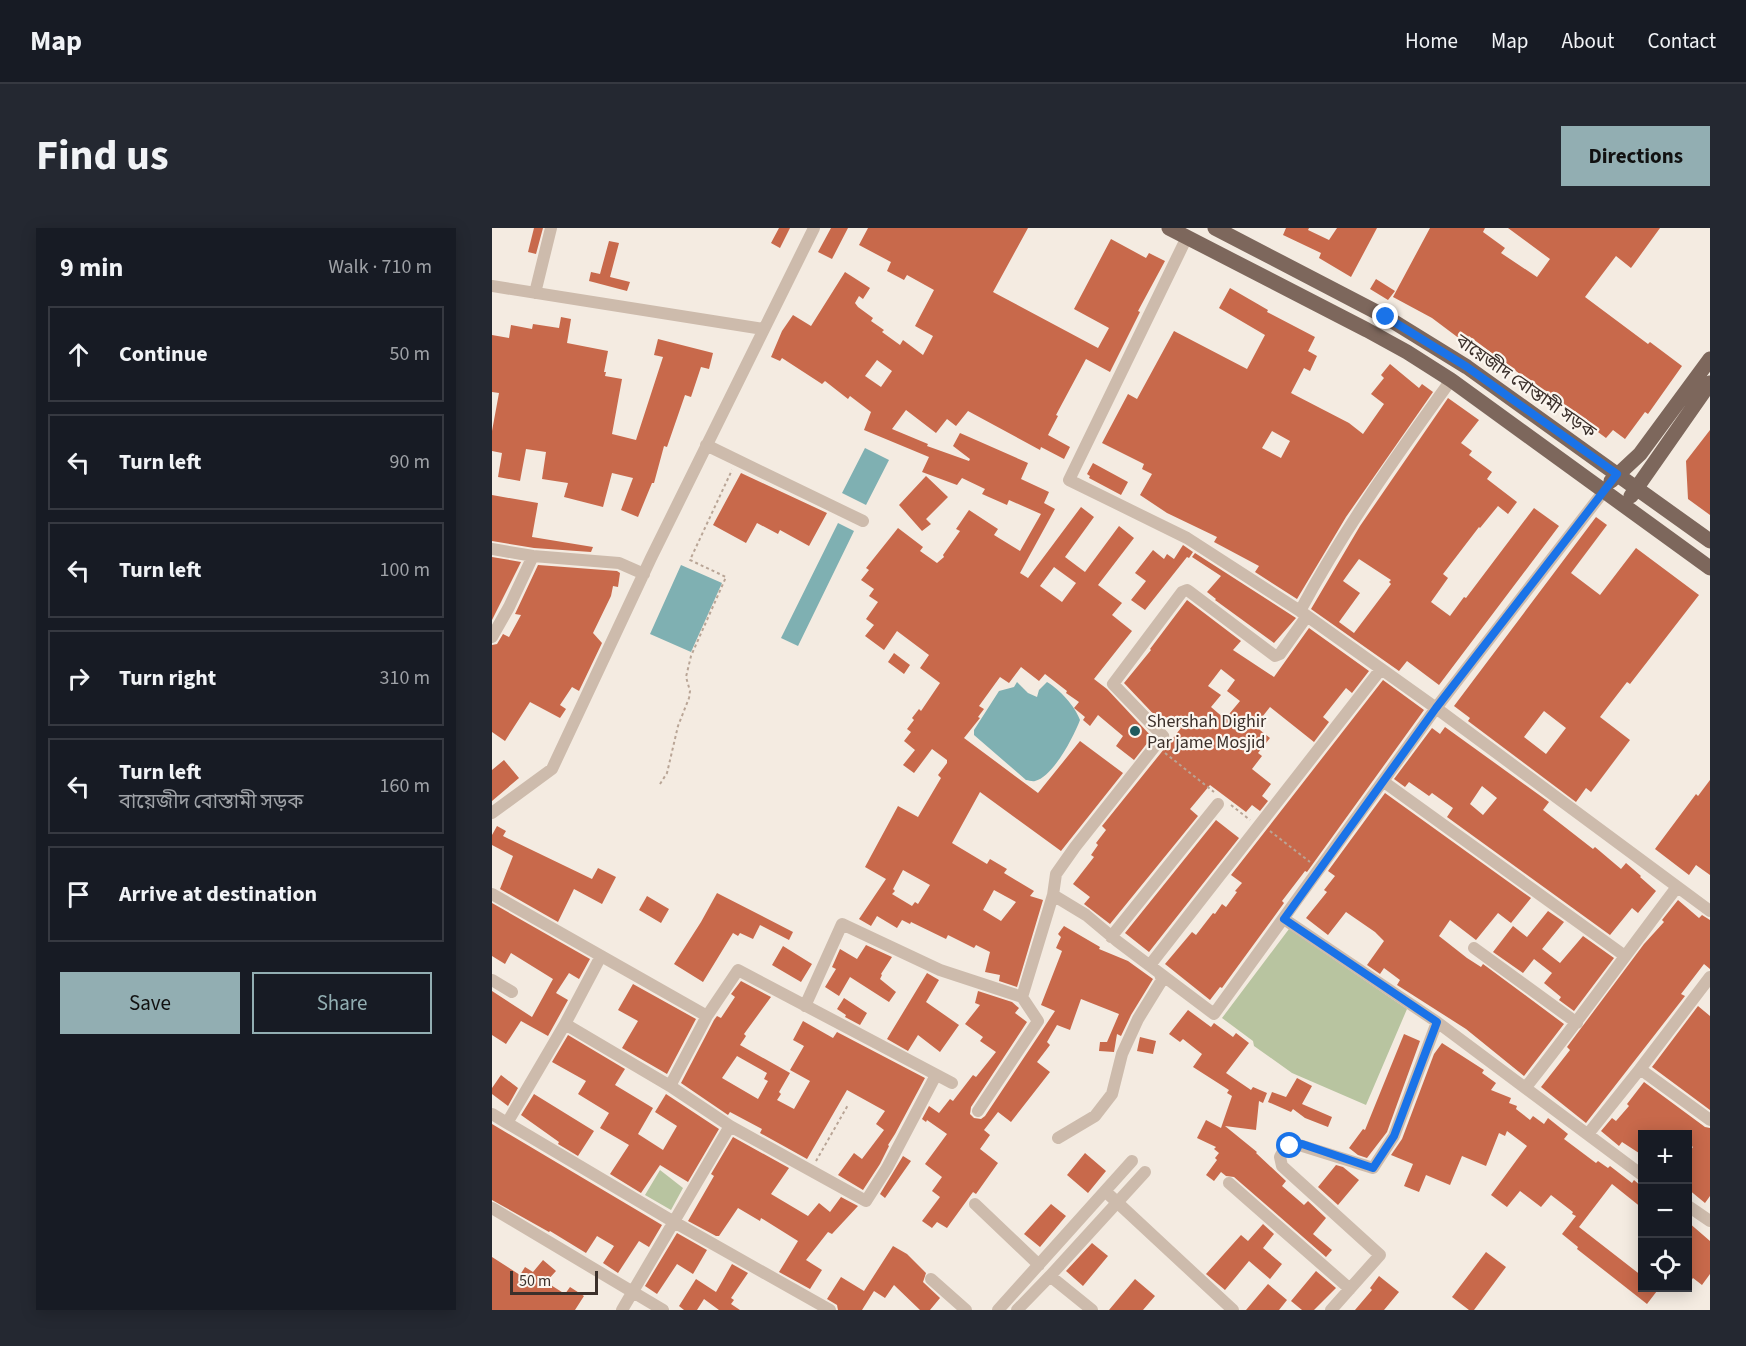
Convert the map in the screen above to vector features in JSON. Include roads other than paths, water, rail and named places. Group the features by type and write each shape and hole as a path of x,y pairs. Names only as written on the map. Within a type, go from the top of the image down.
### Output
{"main road":[{"path":"1169,228 1407,352 1451,380 1710,568"},
{"name":"বায়েজীদ বোস্তামী সড়ক","path":"1215,228 1386,317 1467,367 1710,541"},
{"path":"1604,491 1617,474 1640,454 1710,359"},
{"path":"1624,506 1710,383"}],"street":[{"path":"535,293 551,228"},
{"path":"492,813 552,769 706,445 814,228"},
{"path":"1187,237 1069,480 1187,538 1304,613 1710,911"},
{"path":"492,286 763,329"},
{"path":"1022,997 1053,895 1056,874 1163,736 1113,684 1182,592 1187,590 1275,656 1280,654 1304,613 1325,564 1367,499 1451,380"},
{"path":"706,445 863,521"},
{"path":"1053,895 1086,915 1111,937 1214,1014 1436,708 1604,491"},
{"path":"492,549 533,556 619,562 644,574"},
{"path":"492,637 533,556"},
{"path":"1150,965 1381,669"},
{"path":"1384,782 1625,956"},
{"path":"1111,937 1218,798"},
{"path":"1526,1087 1577,1023 1677,887"},
{"path":"492,894 707,1016"},
{"path":"1284,919 1437,1022 1638,1172"},
{"path":"805,1006 842,924 940,970 1022,997 1038,1021 978,1111"},
{"path":"1474,948 1577,1023"},
{"path":"507,1123 565,1024 601,956"},
{"path":"670,1086 707,1016 738,970 952,1083"},
{"path":"1058,1138 1095,1116 1112,1094 1122,1054 1138,1019 1161,980 1160,974"},
{"path":"1588,1134 1710,977"},
{"path":"492,980 512,992"},
{"path":"1331,1310 1380,1255 1282,1166 1280,1157 1285,1148 1296,1144 1373,1168 1394,1136 1437,1022"},
{"path":"565,1024 670,1086 730,1126 866,1201 887,1168 936,1075"},
{"path":"1640,1069 1710,1120"},
{"path":"492,1114 674,1222 830,1310"},
{"path":"622,1310 730,1126"},
{"path":"998,1310 1132,1161"},
{"path":"1017,1310 1145,1172"},
{"path":"1229,1183 1350,1289"},
{"path":"1105,1191 1233,1310"},
{"path":"975,1204 1039,1265"},
{"path":"492,1209 663,1310"},
{"path":"1692,1209 1710,1221"},
{"path":"1050,1276 1092,1310"},
{"path":"931,1279 966,1310"}],"water":[{"path":"865,448 889,460 866,505 842,493"},
{"path":"838,523 854,531 798,646 781,638"},
{"path":"681,565 722,583 691,652 650,634"},
{"path":"1017,682 1028,693 1037,697 1039,690 1047,682 1057,689 1075,709 1080,720 1056,764 1042,778 1034,781 1026,780 974,735 974,730 999,691 1014,687"}],"place":[{"name":"Shershah Dighir Par jame Mosjid","path":"1135,731"}]}
